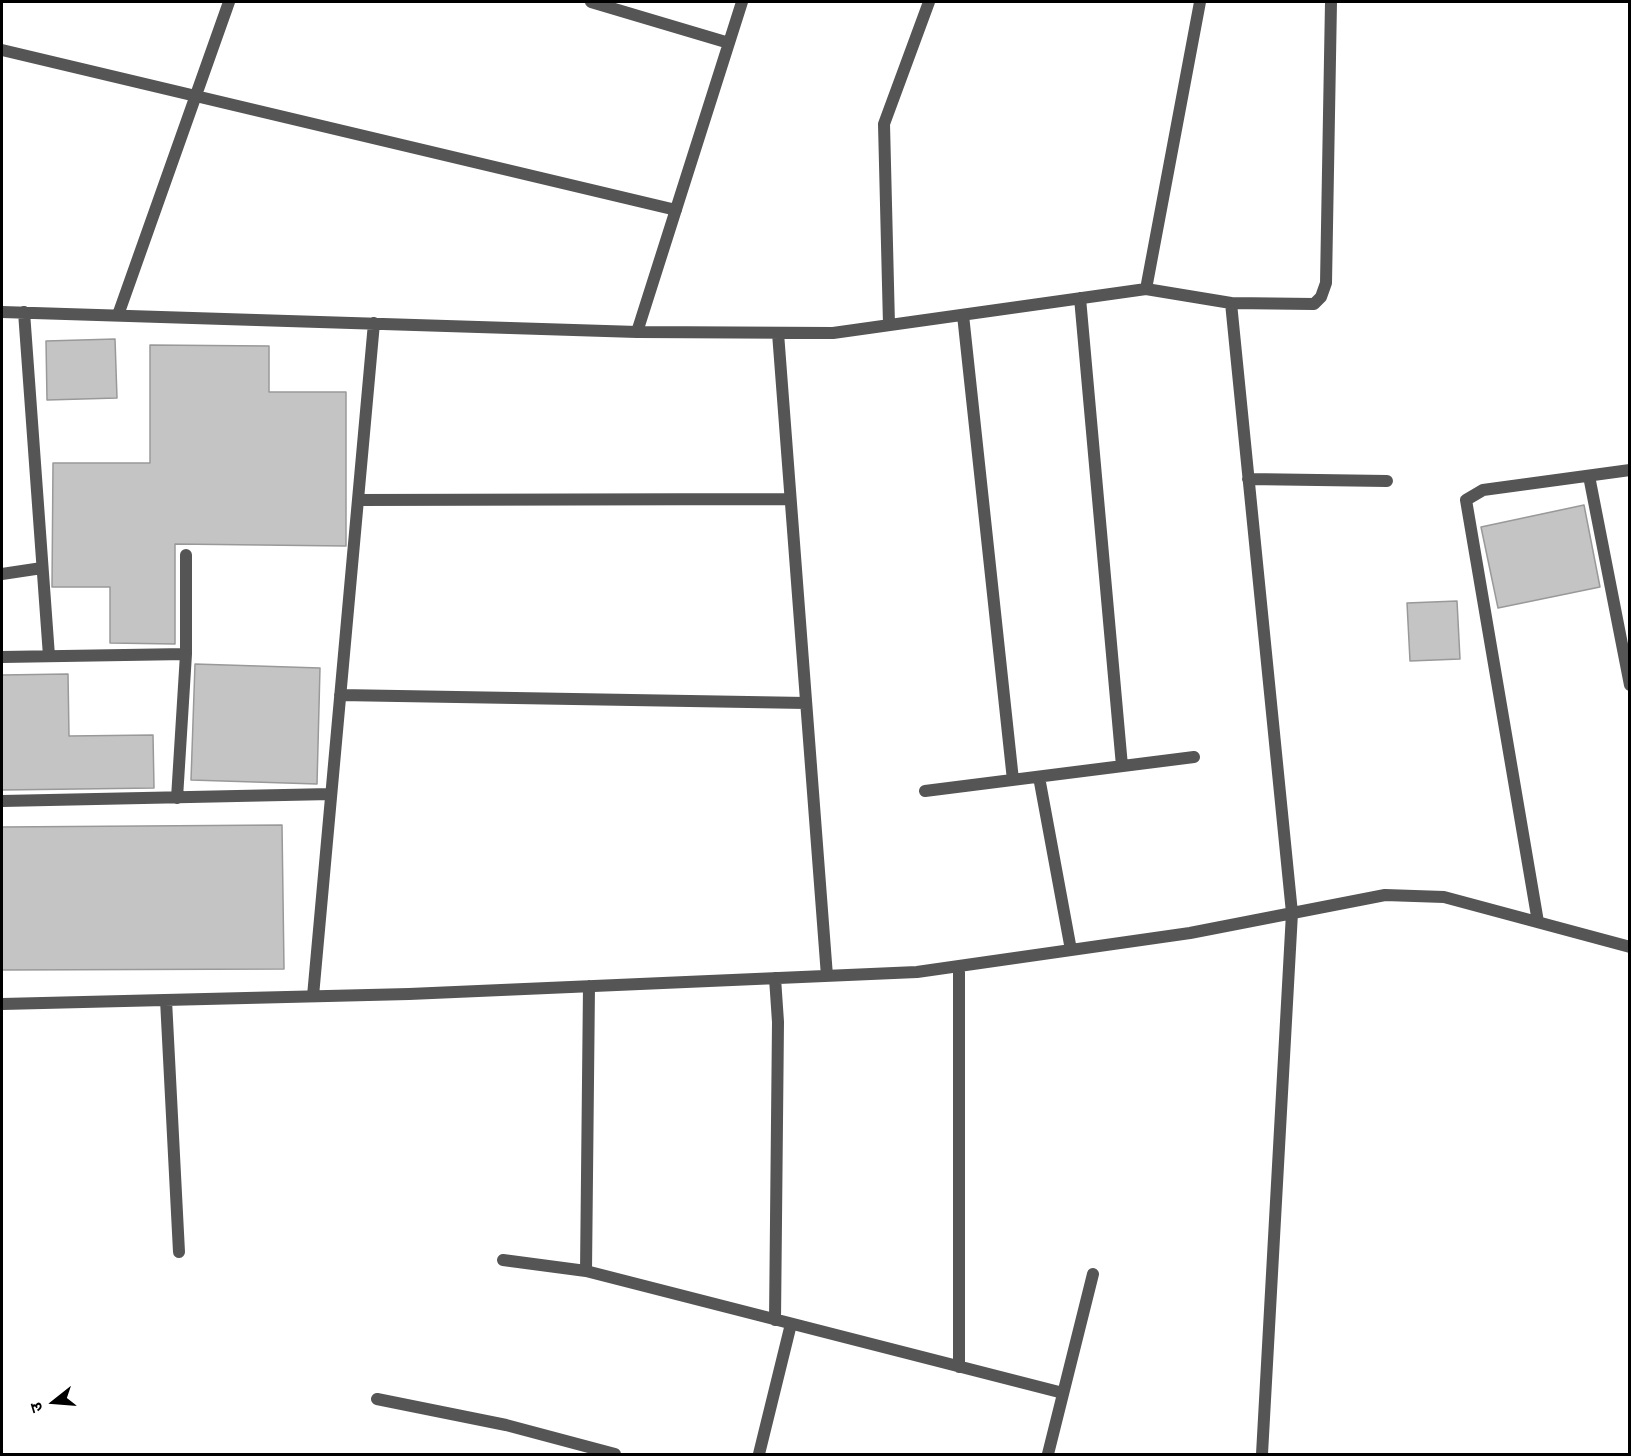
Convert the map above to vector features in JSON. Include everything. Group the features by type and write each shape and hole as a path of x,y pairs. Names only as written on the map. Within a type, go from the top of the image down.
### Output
{"street":[{"path":"118,315 229,2"},
{"path":"591,2 729,43"},
{"path":"637,332 742,2"},
{"path":"889,325 884,124 928,2"},
{"path":"1146,289 1200,2"},
{"path":"2,312 637,332 833,333 1146,289 1231,303 1314,304 1321,297 1326,283 1331,2"},
{"path":"2,50 676,210"},
{"path":"1080,298 1122,766"},
{"path":"1231,303 1292,913 1262,1455"},
{"path":"24,312 48,657"},
{"path":"963,315 1013,780"},
{"path":"313,996 374,324"},
{"path":"778,333 826,976"},
{"path":"1538,922 1466,500 1483,490 1629,470"},
{"path":"1589,476 1629,685"},
{"path":"1248,479 1387,481"},
{"path":"358,500 790,499"},
{"path":"177,798 186,654 186,555"},
{"path":"2,574 42,568"},
{"path":"2,657 186,654"},
{"path":"340,695 806,703"},
{"path":"925,791 1194,757"},
{"path":"1039,777 1071,950"},
{"path":"2,801 331,794"},
{"path":"2,1004 313,996 917,972 1190,933 1385,895 1444,897 1629,947"},
{"path":"959,966 960,1367"},
{"path":"775,978 778,1022 775,1320"},
{"path":"586,1271 589,986"},
{"path":"166,1000 178,1252"},
{"path":"503,1260 586,1271 1063,1393"},
{"path":"1048,1455 1093,1274"},
{"path":"759,1455 791,1324"},
{"path":"377,1400 506,1425 615,1455"}],"building":[{"path":"115,339 117,398 47,400 46,341"},
{"path":"150,345 269,346 269,392 346,392 346,546 175,544 175,644 110,643 110,587 52,587 53,463 150,463"},
{"path":"1584,505 1600,587 1498,608 1481,527"},
{"path":"1457,601 1460,659 1410,661 1407,603"},
{"path":"195,664 320,668 317,784 191,780"},
{"path":"68,674 69,736 153,735 154,788 2,790 2,675"},
{"path":"282,825 284,969 2,970 2,827"}]}
